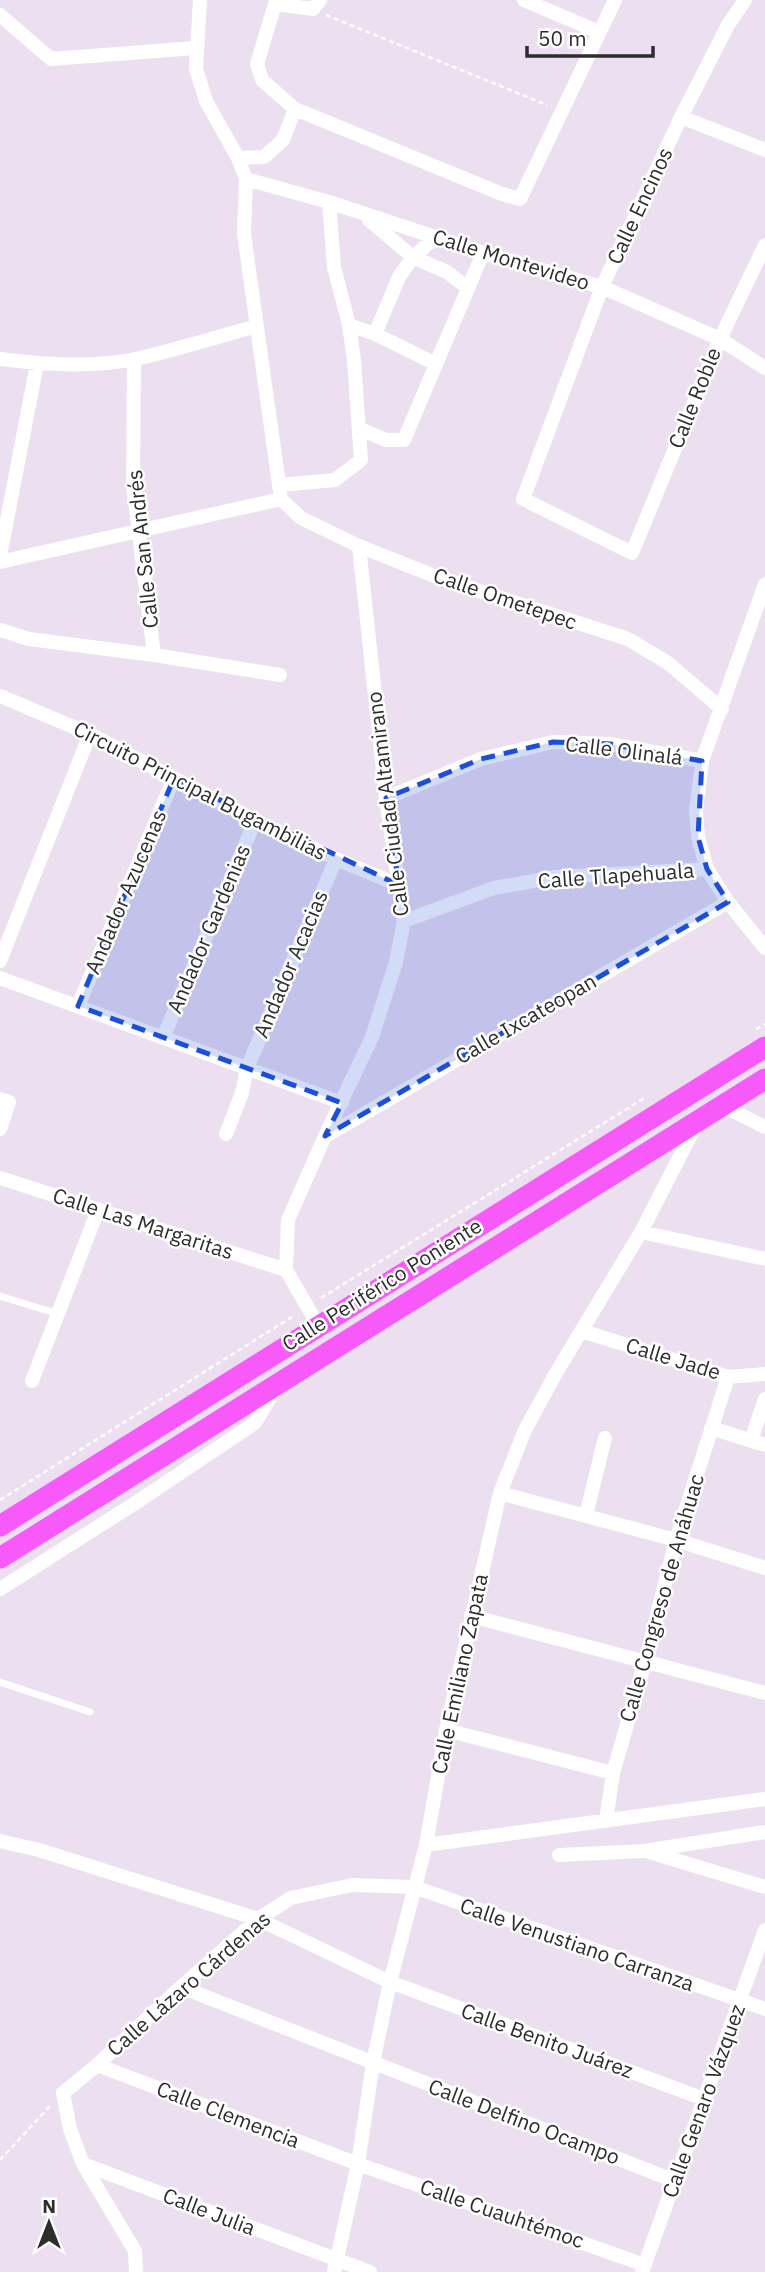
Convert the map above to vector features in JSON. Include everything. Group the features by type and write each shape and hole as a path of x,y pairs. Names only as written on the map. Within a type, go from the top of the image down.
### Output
{"main road":[{"name":"Calle Periférico Poniente","path":"0,1526 312,1316 759,1039"},
{"name":"Calle Periférico Poniente","path":"0,1558 765,1079"}],"street":[{"path":"200,0 195,48 196,69 206,101 239,158 246,179 244,234 280,492"},
{"path":"524,0 599,32"},
{"path":"317,5 275,4 257,64 261,80 295,109 520,199 615,0"},
{"name":"Calle Encinos","path":"632,553 523,499 602,287 681,117 728,25 745,0"},
{"path":"0,15 51,59 195,48"},
{"path":"239,158 264,158 283,140 295,109"},
{"path":"681,117 765,150"},
{"name":"Calle Montevideo","path":"246,179 602,287 720,338 765,368"},
{"path":"37,363 0,559 138,531 280,492 335,481 361,460 349,325 334,267 329,202"},
{"path":"362,214 413,257 447,272 468,288"},
{"path":"375,334 399,277 413,257 436,237"},
{"name":"Calle Roble","path":"632,553 720,338 765,245"},
{"path":"360,429 386,440 404,440 483,253"},
{"path":"349,325 375,334 436,364"},
{"path":"0,359 91,364 135,359 257,326"},
{"name":"Calle San Andrés","path":"135,359 133,485 154,655"},
{"name":"Calle Ometepec","path":"280,492 301,518 359,546 442,579 628,639 668,663 722,709"},
{"name":"Calle Ciudad Altamirano","path":"286,1270 288,1220 372,1037 396,962 404,921 386,798 359,546"},
{"path":"764,941 727,902 707,869 698,837 696,811 702,761 765,584"},
{"path":"0,630 29,639 280,675"},
{"name":"Circuito Principal Bugambilias","path":"0,696 90,733 255,821 400,885"},
{"path":"0,961 90,733"},
{"name":"Calle Olinalá","path":"386,798 481,758 553,742 610,744 702,761"},
{"name":"Andador Azucenas","path":"78,1006 174,778"},
{"name":"Andador Gardenias","path":"163,1038 255,821"},
{"name":"Andador Acacias","path":"226,1134 242,1093 247,1068 336,859"},
{"name":"Calle Tlapehuala","path":"404,921 494,888 544,880 707,869"},
{"name":"Calle Ixcateopan","path":"325,1136 727,902"},
{"path":"0,978 342,1103"},
{"path":"0,1099 9,1102 0,1129"},
{"path":"721,1105 765,1127"},
{"name":"Calle Emiliano Zapata","path":"335,2266 358,2164 373,2063 390,1982 426,1845 446,1730 500,1493 525,1430 641,1232 700,1118"},
{"name":"Calle Las Margaritas","path":"0,1178 286,1270"},
{"path":"32,1381 98,1210"},
{"path":"641,1232 765,1259"},
{"path":"286,1270 312,1316"},
{"name":"Calle Jade","path":"582,1331 728,1377 765,1374"},
{"name":"Calle Congreso de Anáhuac","path":"606,1821 613,1773 676,1540 728,1377"},
{"path":"0,1589 256,1423 278,1385"},
{"path":"711,1428 758,1442 765,1399"},
{"path":"586,1515 605,1438"},
{"path":"500,1493 765,1567"},
{"path":"471,1616 765,1693"},
{"path":"446,1730 613,1773"},
{"path":"426,1845 765,1800"},
{"path":"559,1854 644,1851 765,1832"},
{"name":"Calle Benito Juárez","path":"0,1841 39,1850 258,1919 390,1982 704,2099"},
{"path":"644,1851 765,1887"},
{"name":"Calle Lázaro Cárdenas","path":"63,2093 258,1919 291,1898 352,1885 414,1887"},
{"name":"Calle Venustiano Carranza","path":"414,1887 765,2009"},
{"name":"Calle Genaro Vázquez","path":"643,2268 765,1930"},
{"name":"Calle Delfino Ocampo","path":"181,1987 675,2182"},
{"name":"Calle Clemencia","path":"97,2065 358,2164"},
{"path":"63,2093 70,2129 83,2164 135,2251 136,2272"},
{"name":"Calle Julia","path":"83,2164 335,2266 370,2272"},
{"name":"Calle Cuauhtémoc","path":"358,2164 643,2268"}],"lane":[{"path":"0,1296 58,1314"},
{"path":"0,1682 90,1712"}],"path":[{"path":"317,5 560,111"},
{"path":"759,1039 765,1024"},
{"path":"0,1500 312,1316 648,1096"},
{"path":"0,2160 63,2093"}],"highlighted area":[{"path":"553,742 610,744 702,761 698,837 707,869 728,902 325,1136 342,1103 78,1006 174,778 399,885 386,798 481,759"}]}
